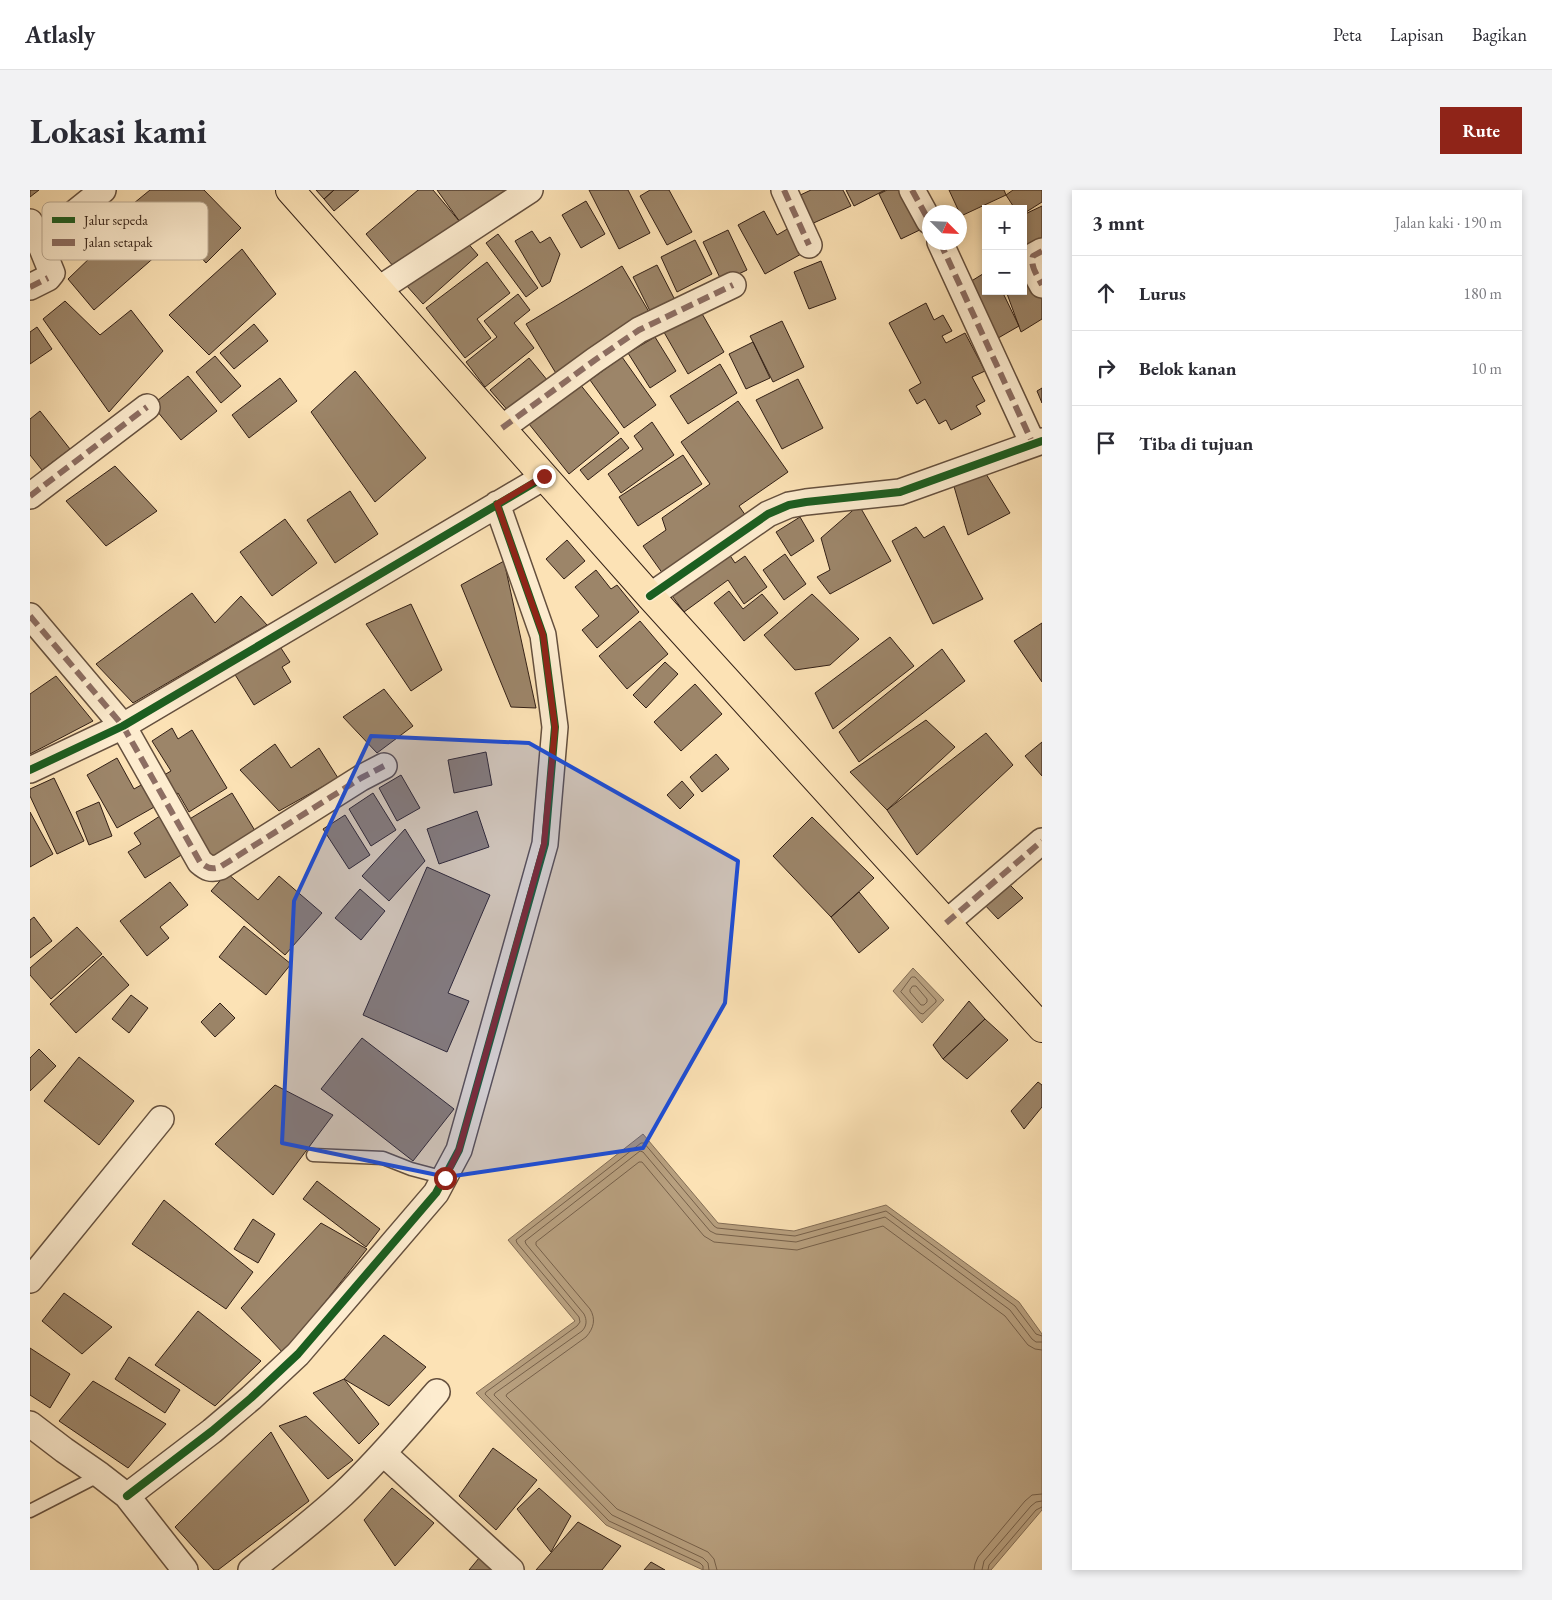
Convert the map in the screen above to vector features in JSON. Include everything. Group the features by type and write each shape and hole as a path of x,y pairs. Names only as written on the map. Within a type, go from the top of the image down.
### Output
{"highway":[{"path":"290,190 650,596 1042,1028"}],"street":[{"path":"83,202 103,190"},
{"path":"379,289 530,190"},
{"path":"784,190 809,245"},
{"path":"912,190 922,207"},
{"path":"35,231 42,250"},
{"path":"650,596 768,514 789,505 900,492 1038,442 944,250"},
{"path":"1042,251 1033,256 1032,260 1032,265 1042,285"},
{"path":"30,287 48,278 52,273 46,260"},
{"path":"502,428 639,330 733,285"},
{"path":"30,496 147,407"},
{"path":"30,770 123,726 544,476"},
{"path":"127,1496 212,1431 298,1354 436,1193 459,1150 544,844 555,728 543,635 497,504"},
{"path":"30,616 123,726 200,862 206,867 213,869 220,867 361,778 384,766"},
{"path":"946,923 1042,841"},
{"path":"30,1280 161,1119"},
{"path":"251,1570 327,1509 383,1453 437,1392"},
{"path":"30,1424 127,1496 185,1570"},
{"path":"383,1453 511,1570"}],"lane":[{"path":"313,1155 384,1158 445,1178"},
{"path":"30,1511 100,1475"}],"highlighted area":[{"path":"371,736 529,743 738,861 725,1003 643,1148 447,1177 282,1143 294,901"}],"water":[{"path":"913,968 944,1000 922,1023 893,991"},
{"path":"643,1134 718,1223 794,1231 886,1205 1019,1302 1042,1334 1042,1510 991,1570 703,1570 606,1525 476,1393 575,1321 508,1240"}],"building":[{"path":"30,190 39,190 30,197"},
{"path":"150,190 204,190 241,228 206,263 203,260 208,260 208,202 135,202"},
{"path":"316,190 334,190 324,199"},
{"path":"334,190 359,190 334,211 324,199"},
{"path":"418,190 433,190 460,222 399,273 366,234"},
{"path":"437,190 506,190 460,222"},
{"path":"589,190 628,190 650,233 619,249"},
{"path":"650,190 669,190 692,232 667,245 640,196"},
{"path":"811,190 843,190 851,206 807,226 794,198"},
{"path":"846,190 885,190 854,206"},
{"path":"887,190 910,190 922,214 922,229 901,239 879,194"},
{"path":"949,190 1004,190 1006,195 967,213 967,205 956,205"},
{"path":"1013,190 1042,190 1042,202 1027,211 1027,205 1012,205 1006,195"},
{"path":"586,201 605,234 581,248 562,215"},
{"path":"1042,206 1042,244 1031,256 1027,247 1027,213"},
{"path":"764,211 777,235 789,228 803,253 765,274 738,225"},
{"path":"728,230 747,270 722,282 703,242"},
{"path":"532,231 540,243 550,237 560,254 550,282 542,287 515,241"},
{"path":"498,234 538,288 526,297 486,243"},
{"path":"465,240 478,255 423,304 406,285"},
{"path":"695,240 712,274 677,292 661,257"},
{"path":"242,249 276,294 209,355 169,315"},
{"path":"88,260 151,260 94,310 68,279"},
{"path":"821,261 836,299 809,309 794,272"},
{"path":"487,262 510,293 477,319 491,338 465,358 426,308"},
{"path":"657,265 675,300 651,313 633,277"},
{"path":"622,266 652,317 557,375 526,324"},
{"path":"1029,271 1042,298 1042,319 1021,332 1007,295 1027,295 1027,272"},
{"path":"982,274 982,295 1004,295 1019,326 993,341 965,285"},
{"path":"518,294 530,310 514,323 534,348 485,387 466,362 497,337 484,321"},
{"path":"65,301 100,335 131,310 163,351 109,412 43,319"},
{"path":"926,303 934,320 943,315 952,331 942,336 946,343 965,333 985,371 972,377 985,401 976,406 981,414 951,430 946,420 939,424 925,399 917,404 909,390 921,383 889,323"},
{"path":"697,305 724,352 688,374 661,327"},
{"path":"782,321 804,367 773,382 750,336"},
{"path":"254,324 268,341 234,369 220,353"},
{"path":"37,327 52,349 30,364 30,332"},
{"path":"655,337 676,371 650,388 628,353"},
{"path":"753,342 770,378 746,389 729,354"},
{"path":"215,356 241,386 221,403 196,372"},
{"path":"622,357 656,405 624,428 590,380"},
{"path":"529,358 548,381 510,413 490,390"},
{"path":"720,364 737,393 688,424 670,396"},
{"path":"355,371 426,458 375,502 311,412"},
{"path":"188,376 217,411 181,440 152,405"},
{"path":"280,378 297,401 249,438 232,415"},
{"path":"798,379 823,428 782,449 756,400"},
{"path":"579,383 619,433 569,474 529,424"},
{"path":"1042,388 1042,403 1037,391"},
{"path":"738,401 788,472 739,506 746,516 663,574 643,546 666,530 662,518 710,484 681,442"},
{"path":"40,411 70,449 42,470 30,455 30,419"},
{"path":"652,422 674,455 621,493 608,474 643,449 634,436"},
{"path":"621,438 629,448 588,480 580,470"},
{"path":"683,455 702,484 638,526 619,497"},
{"path":"115,466 157,511 106,546 66,501"},
{"path":"983,469 1010,513 968,535 953,483"},
{"path":"350,491 378,534 335,563 307,520"},
{"path":"859,505 891,561 830,594 817,577 830,570 821,538"},
{"path":"800,517 814,541 791,556 776,532"},
{"path":"285,519 317,563 272,596 240,552"},
{"path":"944,526 983,599 933,624 892,541 916,527 924,538"},
{"path":"567,540 585,561 564,579 546,559"},
{"path":"725,548 735,563 745,556 767,587 744,604 728,580 684,612 667,589"},
{"path":"785,554 806,584 784,600 763,570"},
{"path":"504,561 536,708 511,707 461,585"},
{"path":"596,570 611,589 617,585 639,612 597,648 582,630 599,616 575,587"},
{"path":"729,591 743,609 762,594 778,613 744,641 714,603"},
{"path":"192,593 215,623 241,596 267,625 133,703 96,664"},
{"path":"812,594 859,639 830,665 795,670 764,635"},
{"path":"411,604 442,670 411,691 366,624"},
{"path":"640,621 668,654 627,689 599,656"},
{"path":"1042,623 1042,682 1014,641"},
{"path":"890,637 914,666 833,729 815,693"},
{"path":"279,645 290,662 282,667 291,682 254,705 234,673"},
{"path":"942,649 965,681 859,762 839,732"},
{"path":"665,662 678,674 646,708 633,695"},
{"path":"56,676 93,721 30,754 30,694"},
{"path":"695,684 722,714 681,751 654,722"},
{"path":"384,689 413,726 377,753 343,717"},
{"path":"926,720 955,747 887,810 850,772"},
{"path":"172,728 178,739 192,730 227,788 189,812 178,793 171,798 159,778 171,771 152,741"},
{"path":"986,733 1013,765 917,855 887,810"},
{"path":"1042,742 1042,776 1025,756"},
{"path":"275,744 291,768 319,748 338,778 279,811 240,770"},
{"path":"486,752 492,785 454,793 448,760"},
{"path":"716,754 729,769 702,792 690,777"},
{"path":"117,758 134,789 143,784 156,806 117,828 87,775"},
{"path":"401,775 420,808 397,821 379,788"},
{"path":"54,778 84,841 57,854 30,796 30,789"},
{"path":"682,781 694,795 680,809 667,795"},
{"path":"232,793 257,834 213,861 188,820"},
{"path":"373,793 396,830 371,846 349,809"},
{"path":"99,802 112,836 89,845 76,812"},
{"path":"477,811 489,847 439,864 427,829"},
{"path":"30,812 53,854 30,867"},
{"path":"163,814 186,852 145,878 128,852 141,844 134,833"},
{"path":"345,815 370,855 349,869 323,829"},
{"path":"812,817 874,878 831,917 773,856"},
{"path":"405,829 425,861 389,901 362,876"},
{"path":"427,867 490,895 448,993 469,1001 447,1052 363,1015"},
{"path":"227,873 258,900 279,876 322,913 285,955 211,891"},
{"path":"1006,881 1023,898 998,919 982,902"},
{"path":"170,882 188,905 160,927 169,938 147,956 120,921"},
{"path":"360,889 385,911 361,940 335,918"},
{"path":"859,892 889,928 859,953 831,917"},
{"path":"34,917 52,941 30,958 30,920"},
{"path":"244,926 291,964 266,995 219,957"},
{"path":"77,927 102,954 51,999 30,975 30,968"},
{"path":"103,956 129,985 76,1033 50,1004"},
{"path":"131,995 148,1008 129,1033 112,1019"},
{"path":"969,1001 985,1019 943,1059 933,1045"},
{"path":"220,1003 235,1018 215,1037 201,1022"},
{"path":"985,1019 1008,1040 967,1079 943,1059"},
{"path":"362,1038 454,1109 413,1161 321,1089"},
{"path":"39,1049 56,1066 30,1091 30,1058"},
{"path":"79,1057 134,1101 99,1145 44,1101"},
{"path":"1038,1082 1042,1085 1042,1107 1024,1129 1011,1111"},
{"path":"275,1085 333,1115 273,1195 215,1144"},
{"path":"317,1181 380,1229 366,1247 303,1199"},
{"path":"164,1200 253,1272 226,1309 132,1244"},
{"path":"253,1219 275,1234 258,1263 234,1249"},
{"path":"321,1223 367,1249 284,1354 241,1308"},
{"path":"64,1293 112,1327 82,1354 42,1321"},
{"path":"198,1311 261,1361 215,1406 155,1365"},
{"path":"384,1335 426,1367 389,1406 344,1379"},
{"path":"30,1348 70,1374 50,1408 30,1395"},
{"path":"129,1357 180,1390 165,1413 115,1379"},
{"path":"344,1379 379,1424 359,1444 313,1393"},
{"path":"93,1381 166,1424 128,1468 59,1421"},
{"path":"306,1416 353,1460 328,1479 279,1426"},
{"path":"271,1432 309,1501 218,1570 214,1570 175,1527"},
{"path":"493,1448 537,1480 496,1530 459,1496"},
{"path":"392,1488 434,1523 395,1566 364,1520"},
{"path":"539,1488 571,1516 551,1552 517,1509"},
{"path":"578,1522 621,1546 602,1570 536,1570"},
{"path":"479,1558 495,1570 469,1570"},
{"path":"651,1562 665,1570 644,1570"}],"marked path":[{"path":"784,190 809,245"},
{"path":"912,190 922,208"},
{"path":"944,250 1033,444"},
{"path":"1042,251 1033,256 1032,260 1042,285"},
{"path":"30,287 48,278"},
{"path":"502,428 639,330 733,285"},
{"path":"30,496 147,407"},
{"path":"30,616 123,726 200,862 207,867 220,867 361,778 384,766"},
{"path":"946,923 1042,841"}],"cycle path":[{"path":"650,596 768,514 789,505 900,492 1042,441"},
{"path":"30,770 123,726 544,477"},
{"path":"127,1496 212,1431 298,1354 436,1193 459,1150 545,844 555,727 543,635 497,504"}],"route":[{"path":"445,1178 459,1150 544,844 555,728 543,635 497,504 544,476"}]}
